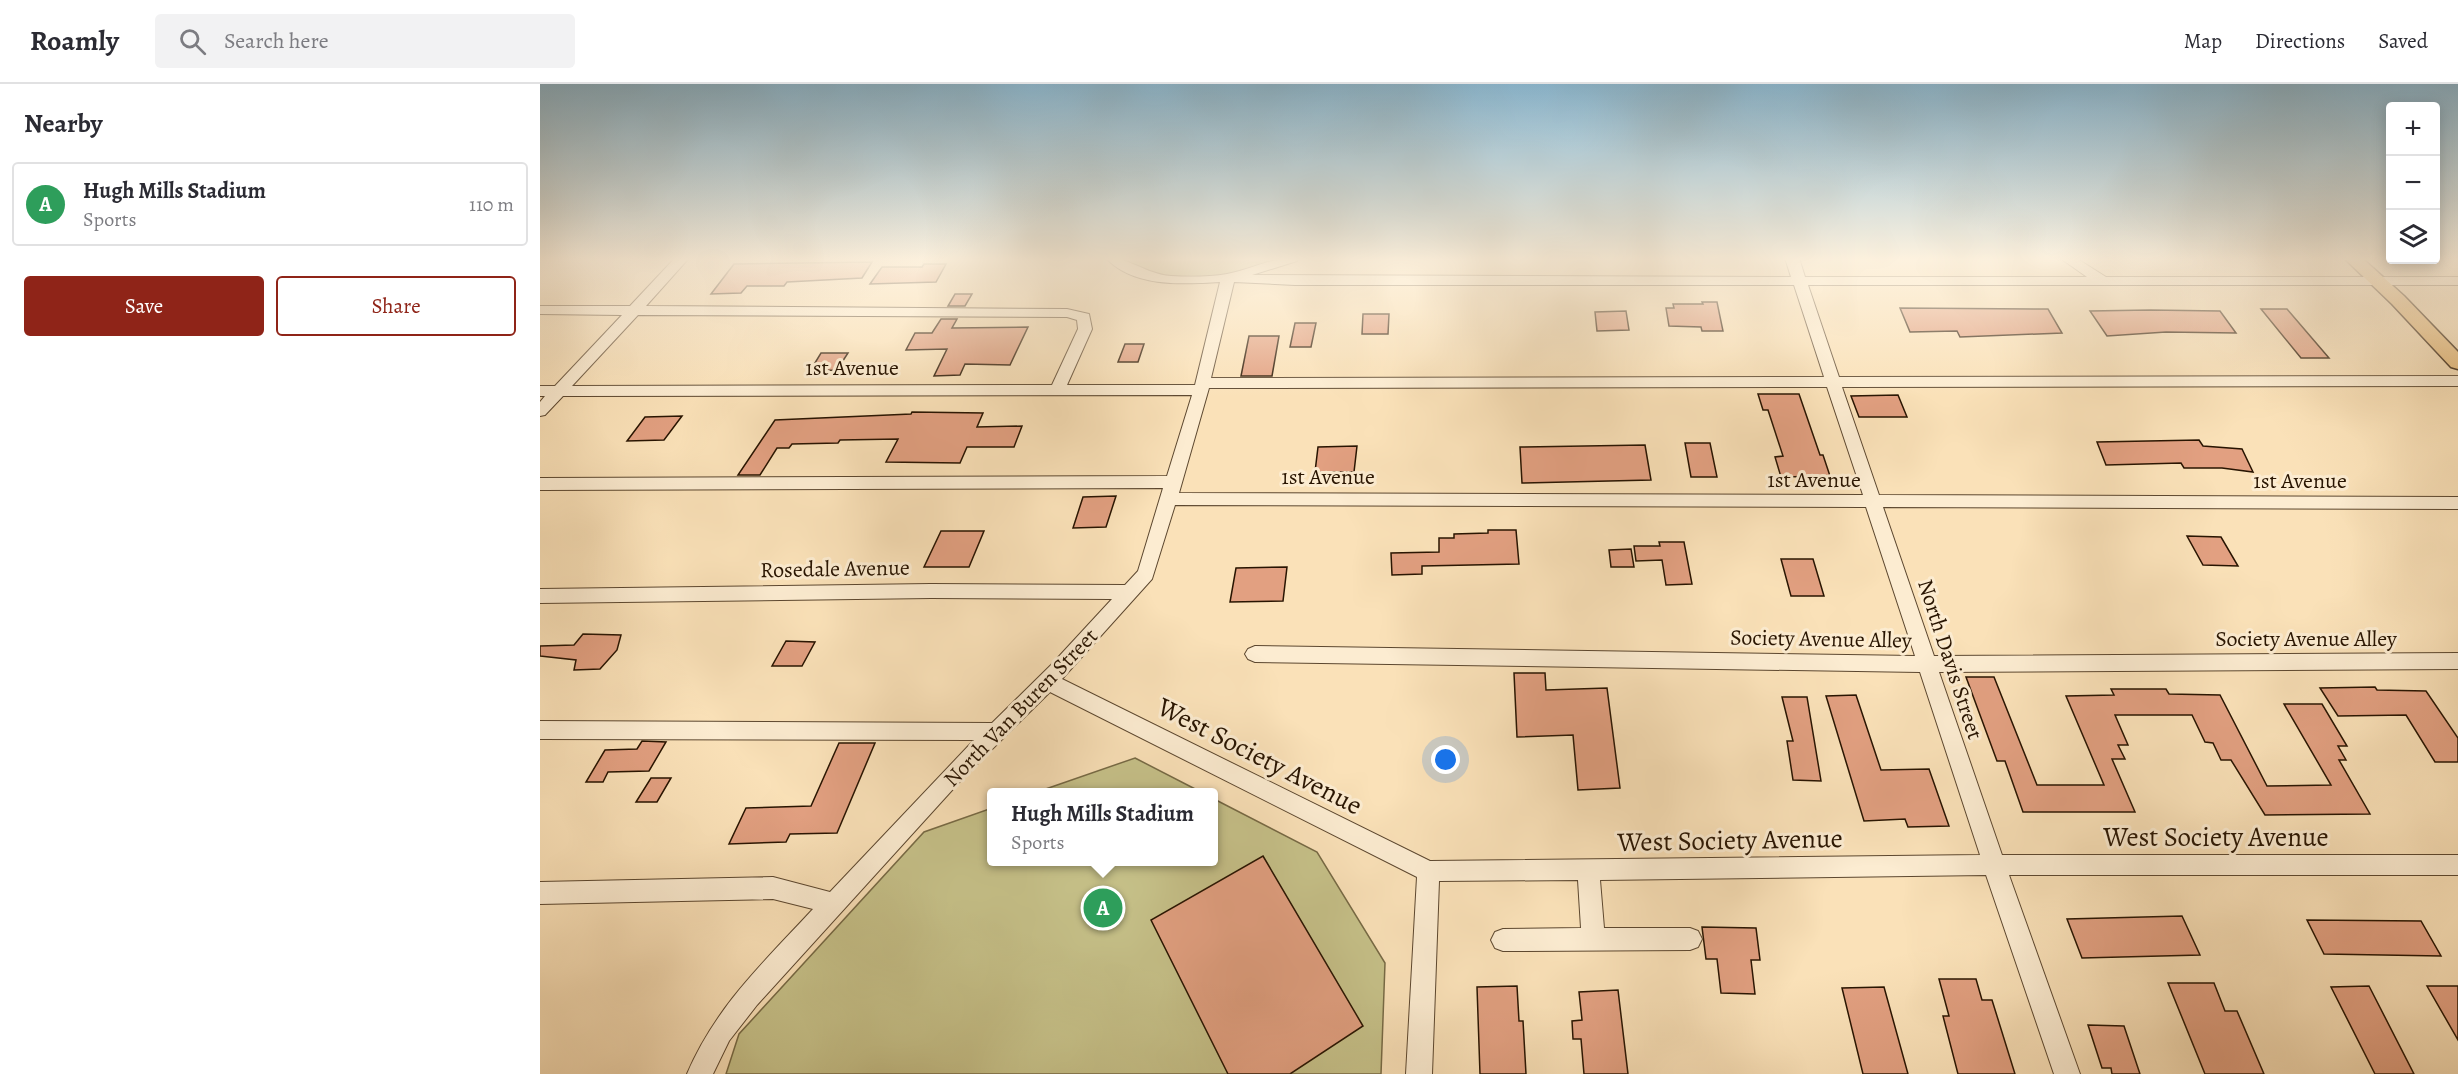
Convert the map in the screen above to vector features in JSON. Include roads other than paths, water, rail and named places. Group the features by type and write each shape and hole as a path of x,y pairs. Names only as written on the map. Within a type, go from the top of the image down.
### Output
{"main road":[{"path":"2402,304 2458,363"}],"street":[{"path":"540,411 639,304"},
{"name":"North Van Buren Street","path":"700,1074 726,1022 748,996 1146,574 1202,387 1222,304"},
{"name":"North Davis Street","path":"1808,304 1994,865 2067,1074"},
{"path":"540,310 1066,313 1084,317 1084,330 1058,389"},
{"name":"1st Avenue","path":"540,391 2458,381"},
{"path":"540,484 1174,482"},
{"name":"1st Avenue","path":"1169,499 2458,503"},
{"name":"Rosedale Avenue","path":"540,596 931,591 1131,592"},
{"name":"Society Avenue Alley","path":"1255,654 1927,663 2458,661"},
{"name":"West Society Avenue","path":"1047,681 1428,871 1994,865 2458,865"},
{"path":"540,730 996,732"},
{"path":"1587,870 1593,939"},
{"path":"1419,1074 1428,871"},
{"path":"540,893 773,888 834,904"},
{"path":"1503,939 1690,939"}],"place":[{"name":"Hugh Mills Stadium","path":"1103,908"}]}
